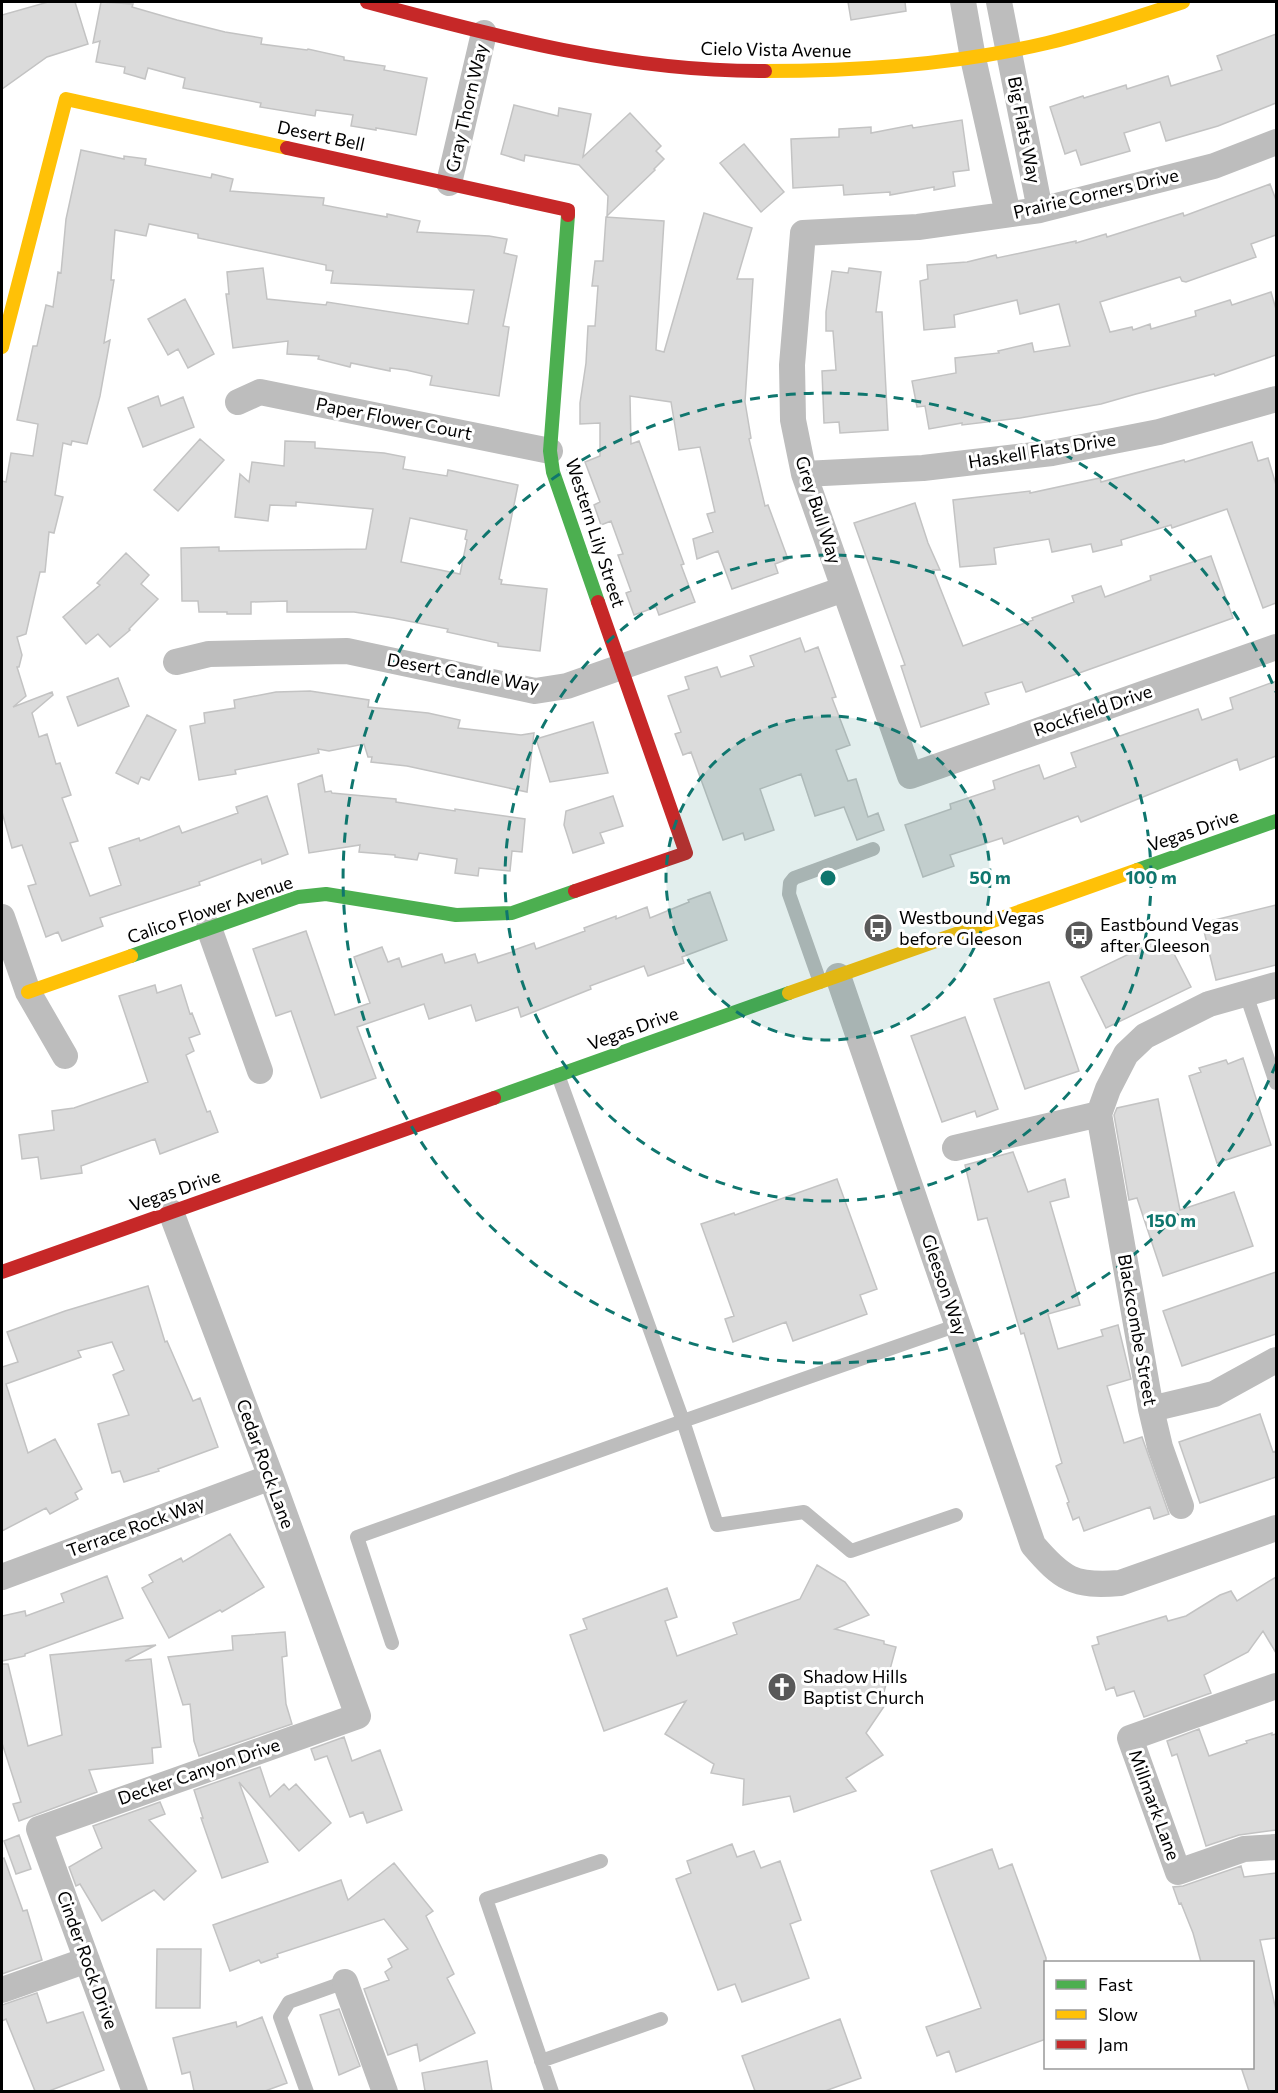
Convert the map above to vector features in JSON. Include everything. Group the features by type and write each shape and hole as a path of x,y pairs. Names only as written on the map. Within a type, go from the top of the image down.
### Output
{"street":[{"name":"Cielo Vista Avenue","path":"368,2 484,33 615,59 734,70 777,71 909,66 974,58 1065,38 1183,2"},
{"name":"Big Flats Way","path":"963,2 1008,214"},
{"name":"Big Flats Way","path":"999,2 1040,210"},
{"name":"Gray Thorn Way","path":"450,183 484,33"},
{"name":"Desert Bell","path":"2,347 66,99 568,210"},
{"name":"Prairie Corners Drive","path":"803,233 918,227 1040,210 1214,166 1276,142"},
{"name":"Western Lily Street","path":"568,210 550,451 553,472 686,853"},
{"name":"Grey Bull Way","path":"803,233 792,365 793,420 804,474 910,776"},
{"name":"Paper Flower Court","path":"238,402 260,392 550,451"},
{"name":"Haskell Flats Drive","path":"804,474 923,468 1052,453 1159,432 1276,399"},
{"name":"Desert Candle Way","path":"176,662 209,654 347,651 535,691 567,686 844,589"},
{"name":"Rockfield Drive","path":"910,776 1276,647"},
{"name":"Vegas Drive","path":"2,1272 1276,820"},
{"name":"Calico Flower Avenue","path":"28,992 298,897 326,894 456,915 512,913 686,853"},
{"path":"2,917 28,992 65,1056"},
{"path":"209,928 260,1071"},
{"name":"Gleeson Way","path":"829,979 958,1325 1033,1545 1052,1568 1072,1580 1096,1585 1120,1583 1276,1528"},
{"path":"955,1148 1099,1114 1108,1089 1126,1054 1145,1036 1209,1004 1276,985"},
{"name":"Blackcombe Street","path":"1099,1114 1151,1409 1160,1448 1180,1506"},
{"name":"Cedar Rock Lane","path":"171,1212 358,1716"},
{"path":"1151,1409 1214,1394 1276,1360"},
{"name":"Terrace Rock Way","path":"2,1577 271,1477"},
{"name":"Millmark Lane","path":"1276,1686 1130,1738 1178,1872 1244,1849 1276,1847"},
{"name":"Decker Canyon Drive","path":"39,1829 358,1716"},
{"name":"Cinder Rock Drive","path":"39,1829 135,2091"},
{"path":"2,1990 87,1960"},
{"path":"345,1982 385,2091"}],"lane":[{"path":"829,979 789,894 790,883 794,878 873,849"},
{"path":"1246,993 1276,1083"},
{"path":"558,1075 717,1525 804,1512 850,1551 956,1515"},
{"path":"392,1643 357,1538 958,1325"},
{"path":"552,2091 486,1899 601,1861"},
{"path":"307,2091 280,2017 289,2002 345,1982"},
{"path":"541,2061 661,2019"}],"building":[{"path":"48,2 75,2 88,44 47,57 2,89 2,15"},
{"path":"101,2 133,4 132,7 177,20 262,38 261,44 308,49 344,57 344,60 385,66 384,70 427,78 416,135 351,126 353,115 316,110 315,116 260,107 261,103 183,88 185,78 148,68 145,79 124,73 125,67 96,62 100,41 93,43"},
{"path":"848,2 905,2 906,11 851,20"},
{"path":"1276,34 1276,103 1218,126 1166,141 1160,122 1124,133 1130,151 1081,165 1076,150 1065,154 1050,107 1126,85 1127,89 1168,76 1171,86 1222,70 1217,56"},
{"path":"514,105 558,116 559,108 591,114 583,157 630,113 661,146 656,151 664,159 607,216 608,196 579,165 525,155 524,161 501,154"},
{"path":"962,120 969,170 953,172 955,186 934,190 934,187 890,195 890,192 844,195 843,185 793,188 791,139 839,137 839,129 871,127 871,133 912,125 913,128"},
{"path":"744,144 784,192 761,212 720,163"},
{"path":"81,150 124,159 124,156 146,159 145,165 211,178 212,174 233,179 230,191 324,198 323,205 420,221 417,232 507,239 504,253 517,256 503,326 509,327 499,396 430,385 432,376 406,370 390,368 390,371 351,363 350,367 318,359 319,356 287,354 288,341 233,348 226,294 229,294 227,272 263,268 267,299 326,305 327,302 468,324 474,290 331,283 333,271 326,270 326,265 198,238 198,234 149,224 146,236 115,230 111,280 114,280 104,343 110,340 100,396 87,444 72,441 71,445 63,443 55,495 63,497 54,533 49,532 45,572 40,572 26,634 17,637 22,655 19,667 17,667 26,696 13,707 52,692 53,695 32,713 39,737 47,734 56,764 60,763 71,795 62,798 78,841 70,843 90,896 121,885 109,848 139,838 140,841 179,826 182,833 238,813 236,807 267,796 288,854 262,864 261,859 199,882 200,885 100,918 103,926 62,941 58,932 46,937 28,886 36,884 22,845 12,848 2,812 2,481 6,482 11,453 33,456 38,424 17,420 33,346 37,346 46,305 53,307 58,272 61,273 66,219"},
{"path":"1270,184 1276,200 1276,235 1251,244 1256,257 1186,282 1180,277 1100,302 1110,332 1132,327 1133,330 1150,324 1151,329 1196,316 1195,311 1230,300 1232,305 1271,292 1276,309 1276,355 1215,376 1214,374 1101,404 1020,418 962,425 962,423 929,429 925,406 917,407 912,381 956,373 955,358 999,353 998,351 1032,343 1034,352 1070,346 1059,304 1020,314 1017,300 954,315 955,327 924,330 920,281 928,279 927,265 967,262 996,255 997,258 1076,241 1076,243 1106,234 1107,237 1183,213 1184,216"},
{"path":"704,213 752,228 737,279 753,279 745,402 751,438 749,439 765,506 768,505 788,559 775,564 778,573 732,589 718,551 697,559 693,539 713,532 707,514 715,512 700,447 679,450 671,402 630,396 631,444 639,441 684,564 681,565 695,602 659,615 656,607 634,615 626,593 631,591 618,555 623,554 611,521 601,525 594,505 600,502 585,462 600,456 600,423 580,424 588,326 595,326 598,286 592,286 595,261 603,261 606,217 664,221 656,350 664,352"},
{"path":"849,268 881,272 876,312 882,312 888,430 840,433 839,422 824,423 822,371 836,370 833,331 826,331 826,312 832,271 848,273"},
{"path":"185,299 214,354 188,368 178,349 168,355 148,319"},
{"path":"158,396 161,406 183,397 194,427 143,447 128,408"},
{"path":"200,439 224,460 178,511 154,490"},
{"path":"285,441 315,442 315,448 384,453 405,457 403,469 447,476 448,470 518,485 499,579 502,580 501,584 547,589 540,651 498,646 498,643 447,632 448,629 393,618 354,612 287,612 287,601 251,602 251,614 227,614 227,612 199,612 198,601 182,601 181,548 219,547 219,551 366,549 373,509 296,502 296,506 270,505 268,521 235,517 240,474 249,482 252,462 284,466","holes":["410,518 467,530 460,574 401,562"]},
{"path":"1252,442 1258,461 1268,458 1276,485 1276,603 1263,608 1227,509 1172,528 1171,525 1121,540 1122,545 1093,552 1091,544 1052,552 1049,539 994,548 996,564 960,567 953,500 1030,491 1030,493 1100,478 1101,482 1184,460 1185,462"},
{"path":"915,503 928,543 940,570 933,570 963,646 1074,602 1072,596 1101,586 1105,597 1151,580 1150,576 1211,556 1233,618 1026,692 1022,682 985,693 989,704 921,727 901,666 905,665 854,523"},
{"path":"126,553 149,575 141,584 158,599 130,630 110,647 98,634 86,644 63,617 100,585 97,583"},
{"path":"800,638 805,652 818,647 836,697 832,698 850,745 836,750 848,781 856,779 868,817 878,813 884,830 857,840 844,807 815,816 801,774 760,789 774,830 745,840 743,833 723,840 691,752 683,755 675,734 681,732 668,696 689,689 685,677 717,667 721,677 754,666 750,656"},
{"path":"118,678 129,706 78,726 67,697"},
{"path":"1276,681 1276,756 1240,770 1237,759 1081,822 1078,816 1004,844 1002,838 950,855 954,866 923,877 905,825 951,809 950,804 995,789 993,781 1021,771 1039,765 1044,779 1076,767 1071,753 1198,709 1202,720 1233,709 1230,698"},
{"path":"310,691 369,700 368,707 428,713 460,720 458,728 521,735 534,733 527,792 407,766 371,762 372,757 368,757 364,744 329,751 318,749 319,753 235,770 236,774 199,780 190,726 205,723 204,713 235,708 234,700 276,692"},
{"path":"147,715 176,730 149,780 141,777 138,784 116,773"},
{"path":"593,722 608,773 550,782 536,739"},
{"path":"322,775 325,792 396,799 396,802 525,819 522,852 512,851 510,871 479,868 478,876 455,873 457,859 419,853 417,860 395,857 395,855 359,852 360,845 309,853 298,784"},
{"path":"613,796 623,826 600,833 604,843 573,853 564,825 566,811"},
{"path":"710,892 727,940 682,957 684,963 648,976 644,966 590,986 591,989 521,1017 518,1007 476,1021 471,1005 429,1019 424,1004 357,1027 376,1078 321,1098 291,1011 276,1016 253,949 306,931 335,1015 370,1003 354,957 382,947 388,962 399,958 402,967 442,954 445,963 475,954 478,963 534,943 536,949 585,931 584,928 647,907 650,918"},
{"path":"1276,905 1276,965 1216,980 1202,923"},
{"path":"1158,940 1162,950 1170,946 1191,987 1106,1028 1081,977"},
{"path":"1049,982 1079,1071 1025,1089 994,999"},
{"path":"155,985 157,993 181,985 190,1014 192,1013 200,1034 189,1038 194,1051 186,1055 207,1112 210,1111 218,1132 160,1154 155,1139 81,1166 82,1173 41,1179 38,1157 22,1159 19,1135 54,1130 52,1111 74,1108 148,1082 119,996"},
{"path":"965,1017 998,1109 977,1117 975,1111 942,1122 911,1036"},
{"path":"1243,1058 1271,1145 1217,1163 1189,1076 1201,1072 1199,1068 1226,1060 1228,1064"},
{"path":"1158,1099 1180,1210 1234,1192 1253,1246 1163,1276 1137,1198 1129,1200 1114,1115 1117,1108"},
{"path":"1013,1152 1028,1192 1065,1179 1069,1197 1050,1202 1080,1305 1048,1314 1058,1349 1103,1336 1101,1330 1118,1325 1131,1379 1107,1386 1124,1443 1142,1437 1169,1514 1154,1519 1150,1507 1084,1531 1079,1517 1073,1520 1056,1466 1062,1463 1024,1333 1021,1334 987,1218 978,1220 965,1165"},
{"path":"837,1179 877,1289 860,1295 867,1314 793,1341 786,1322 733,1342 725,1319 734,1316 701,1224 734,1213 735,1215"},
{"path":"1276,1272 1276,1334 1182,1366 1163,1311"},
{"path":"148,1286 165,1342 167,1341 193,1401 200,1398 218,1447 158,1469 159,1471 124,1482 120,1471 112,1473 98,1424 129,1415 113,1375 124,1370 112,1342 78,1351 81,1357 6,1384 28,1453 55,1439 82,1489 75,1493 78,1499 50,1514 46,1508 2,1531 2,1367 18,1362 7,1332 65,1311"},
{"path":"1260,1414 1273,1452 1276,1451 1276,1477 1200,1503 1179,1442"},
{"path":"230,1534 264,1587 222,1612 220,1610 169,1638 142,1588 153,1582 149,1575 181,1558 183,1562"},
{"name":"Shadow Hills Baptist Church","path":"817,1565 845,1582 869,1615 835,1629 884,1641 884,1644 896,1647 881,1703 885,1705 866,1733 883,1755 846,1778 856,1791 794,1812 790,1796 743,1805 744,1779 711,1773 714,1764 665,1734 686,1701 604,1731 570,1635 587,1629 583,1619 667,1588 677,1617 665,1621 677,1656 737,1634 733,1623 800,1599"},
{"path":"107,1576 123,1618 25,1654 25,1656 2,1661 2,1616 25,1611 26,1616 64,1602 61,1594"},
{"path":"1276,1577 1276,1653 1263,1631 1248,1652 1204,1675 1211,1693 1144,1717 1134,1691 1117,1696 1114,1687 1106,1690 1092,1646 1099,1644 1097,1637 1166,1616 1168,1621 1186,1616 1220,1595 1231,1591 1237,1601"},
{"path":"285,1632 287,1656 282,1657 286,1704 292,1724 199,1756 194,1741 190,1704 183,1705 168,1657 233,1650 232,1636"},
{"path":"156,1645 125,1661 151,1659 161,1747 152,1748 153,1763 89,1770 97,1792 19,1821 13,1804 21,1802 2,1743 2,1664 8,1664 28,1746 62,1735 50,1655"},
{"path":"1199,1729 1209,1756 1247,1743 1246,1741 1272,1733 1272,1735 1276,1734 1276,1830 1239,1835 1206,1846 1177,1754 1172,1756 1167,1741"},
{"path":"344,1737 352,1761 380,1750 402,1810 367,1823 363,1812 350,1817 327,1756 315,1760 311,1749"},
{"path":"260,1767 270,1797 284,1784 289,1790 296,1784 331,1823 299,1851 239,1782 268,1862 222,1878 201,1818 203,1818 194,1790"},
{"path":"160,1802 165,1814 149,1820 196,1871 164,1900 154,1890 102,1921 80,1884 76,1886 69,1867 102,1848 93,1826"},
{"path":"19,1835 31,1869 16,1874 4,1841"},
{"path":"732,1844 737,1857 754,1851 761,1868 780,1861 801,1920 790,1924 809,1978 742,2002 735,1984 718,1990 676,1879 691,1873 687,1861"},
{"path":"992,1849 999,1869 1012,1864 1046,1958 1044,1961 1044,2040 956,2072 949,2051 937,2056 926,2027 981,2008 931,1871"},
{"path":"4,1858 23,1911 27,1910 42,1960 2,1974 2,1859"},
{"path":"394,1863 433,1911 426,1916 454,1974 447,1978 475,2033 420,2061 417,2044 388,2055 364,1989 389,1980 385,1972 392,1967 388,1959 408,1949 384,1919 277,1954 278,1957 261,1963 259,1960 230,1971 213,1925 341,1880 348,1900"},
{"path":"1241,1866 1244,1877 1276,1873 1276,1938 1260,1940 1276,2010 1276,2091 1249,2091 1242,2069 1254,2069 1254,1961 1201,1961 1193,1933 1173,1887 1183,1886"},
{"path":"157,1949 201,1949 200,2008 156,2008"},
{"path":"37,1993 47,2023 83,2012 104,2070 49,2091 35,2091 6,2019 2,2021 2,2005"},
{"path":"339,2009 360,2066 339,2075 320,2015"},
{"path":"262,2017 287,2083 265,2091 194,2091 190,2072 182,2074 173,2038 236,2022 237,2027"},
{"path":"840,2019 861,2078 825,2091 755,2091 742,2056"},
{"path":"487,2061 492,2091 425,2091 422,2073"}],"traffic: fast":[{"path":"568,215 550,451 553,472 598,602"},
{"path":"1137,870 1276,821"},
{"path":"131,956 298,897 326,894 456,915 512,913 575,891"},
{"path":"494,1098 789,993"}],"traffic: slow":[{"path":"765,71 871,68 977,57 1064,39 1183,2"},
{"path":"2,347 66,99 287,148"},
{"path":"789,993 1137,870"},
{"path":"28,992 131,956"}],"traffic: jam":[{"path":"367,2 465,28 614,59 714,70 765,71"},
{"path":"287,148 568,210 568,215"},
{"path":"575,891 686,853 598,602"},
{"path":"2,1272 494,1098"}],"place":[{"name":"Westbound Vegas before Gleeson","path":"878,928"},
{"name":"Eastbound Vegas after Gleeson","path":"1079,935"},
{"name":"Shadow Hills Baptist Church","path":"782,1687"}]}
